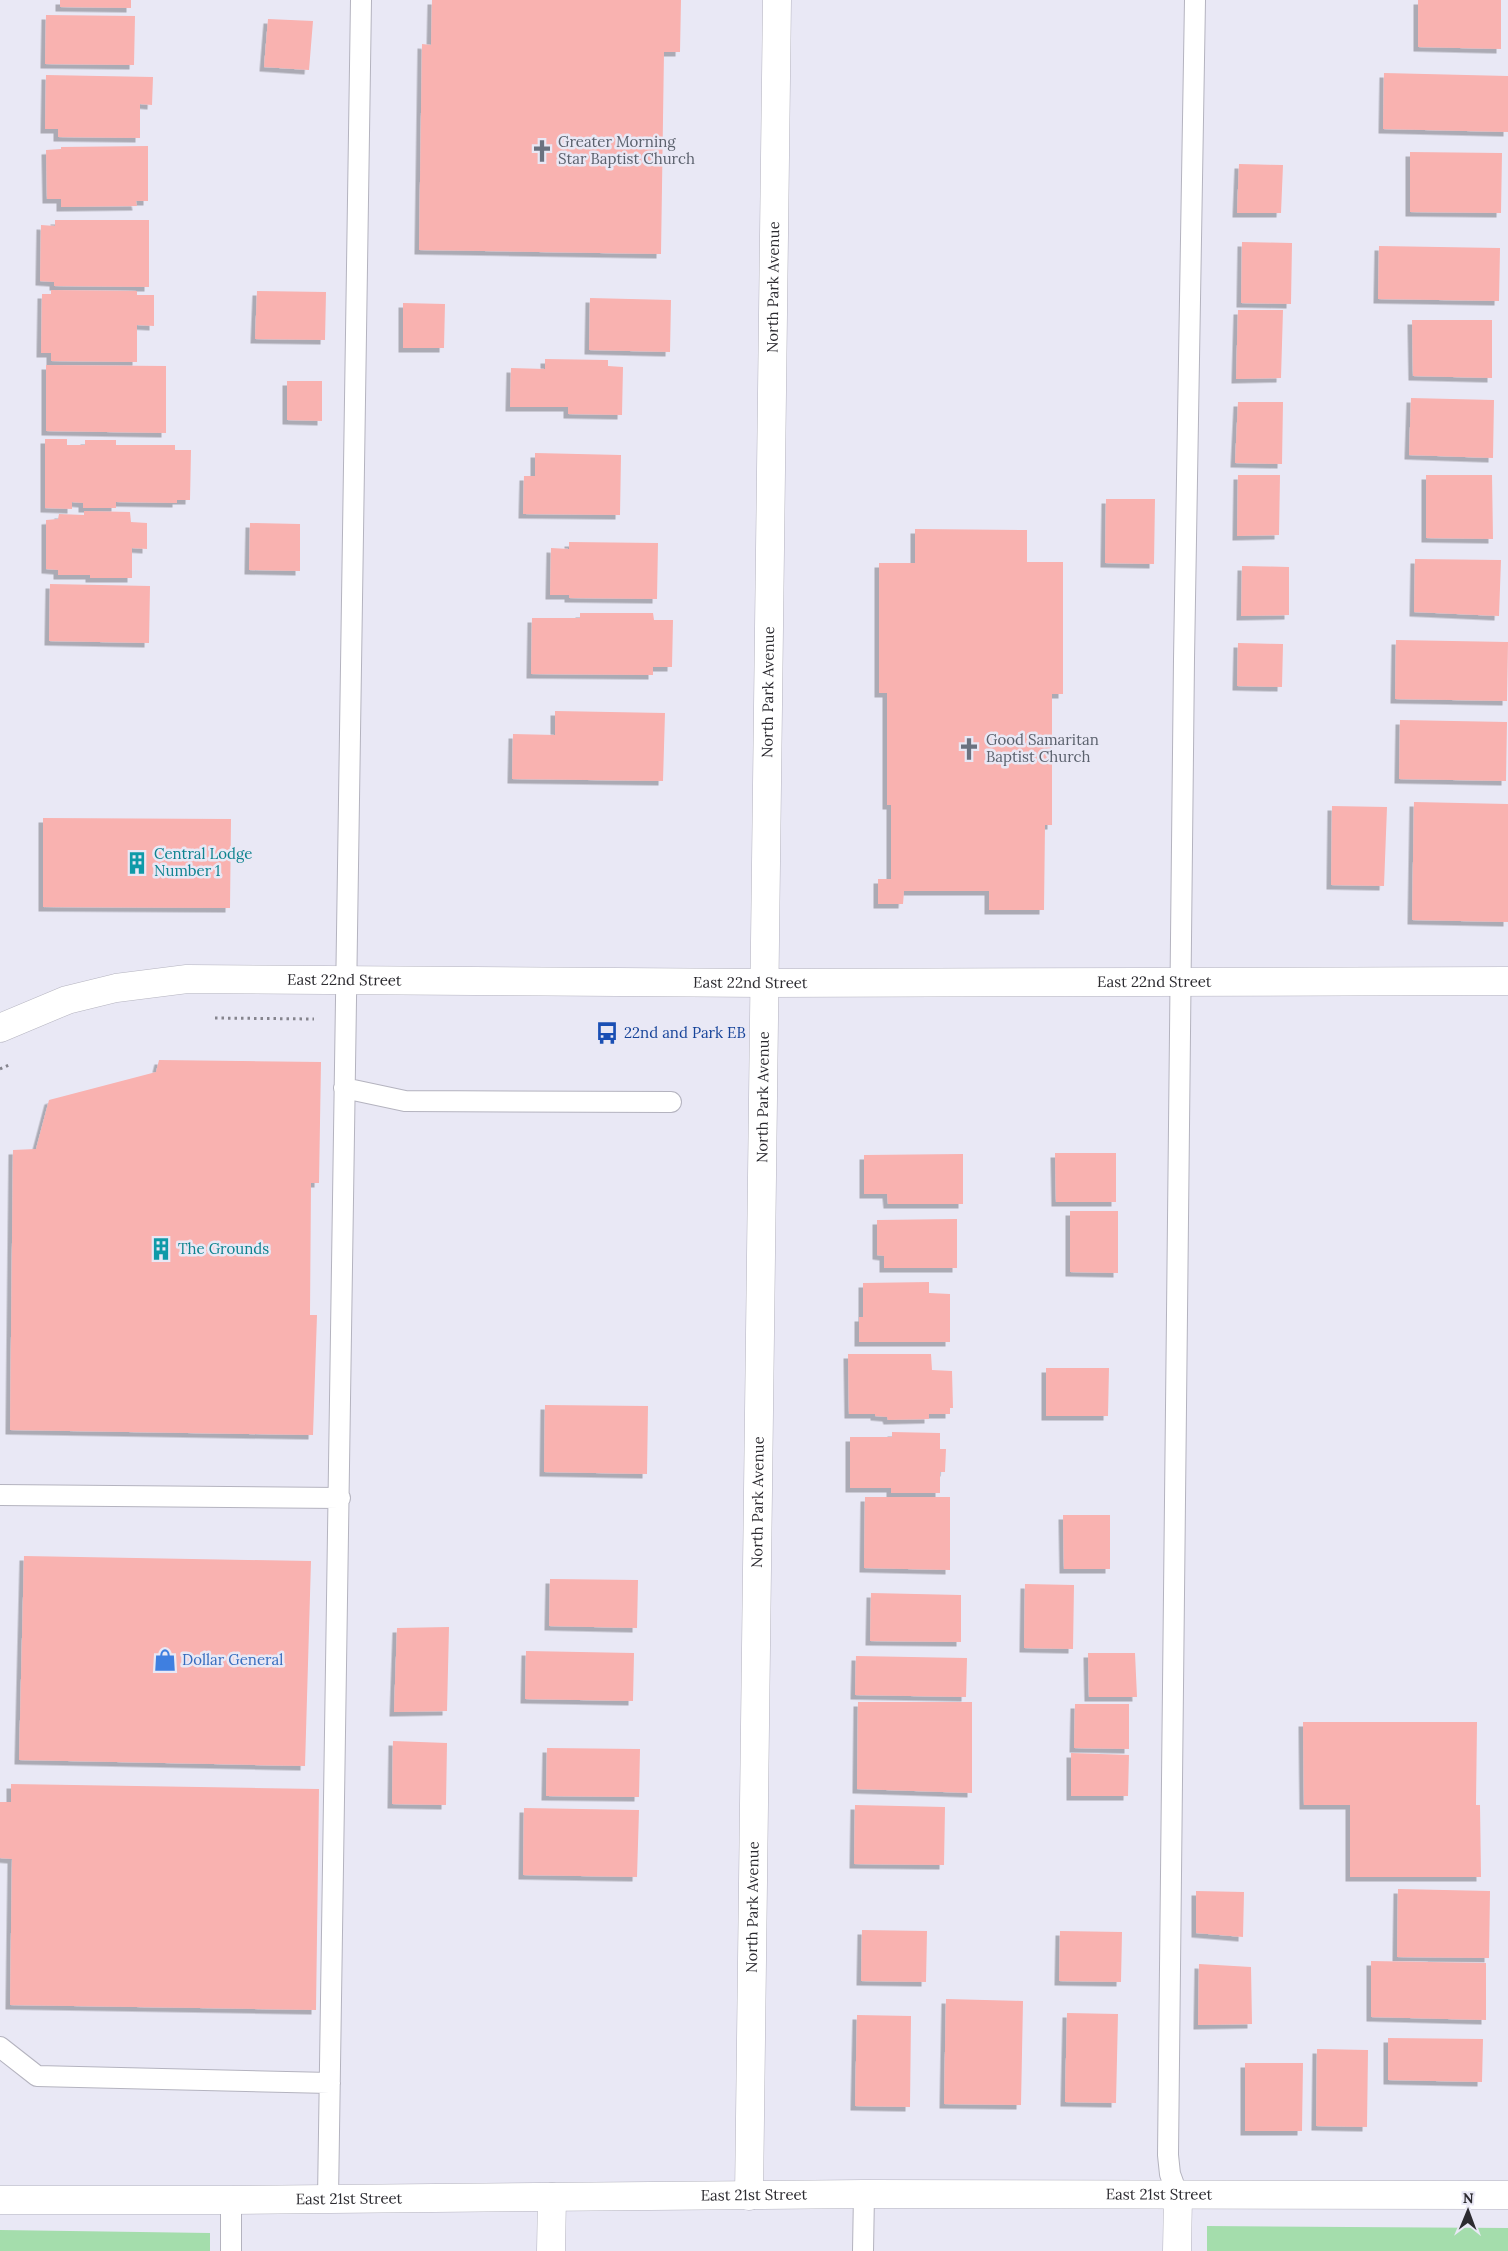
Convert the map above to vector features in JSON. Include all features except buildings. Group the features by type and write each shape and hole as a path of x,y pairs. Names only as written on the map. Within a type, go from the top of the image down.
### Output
{"street":[{"name":"North Park Avenue","path":"749,2196 777,0"},
{"name":"East 22nd Street","path":"0,1028 67,1000 140,985 187,979 765,983 1508,981"},
{"name":"East 21st Street","path":"0,2200 231,2200 864,2194 1178,2196 1508,2195"},
{"path":"1178,2196 1178,2251"},
{"path":"551,2251 552,2197"}],"lane":[{"path":"328,2199 361,0"},
{"path":"1178,2196 1170,2174 1168,2155 1184,639 1195,0"},
{"path":"344,1088 405,1101 671,1102"},
{"path":"0,1495 340,1498"},
{"path":"0,2047 37,2076 330,2083"},
{"path":"863,2251 864,2194"},
{"path":"231,2200 231,2251"}],"green space":[{"path":"1207,2226 1508,2228 1508,2251 1207,2251"},
{"path":"0,2230 210,2233 210,2251 0,2251"}],"place":[{"name":"Greater Morning Star Baptist Church","path":"542,151"},
{"name":"Good Samaritan Baptist Church","path":"969,749"},
{"name":"Central Lodge Number 1","path":"137,863"},
{"name":"22nd and Park EB","path":"607,1033"},
{"name":"The Grounds","path":"161,1249"},
{"name":"Dollar General","path":"165,1660"}]}
